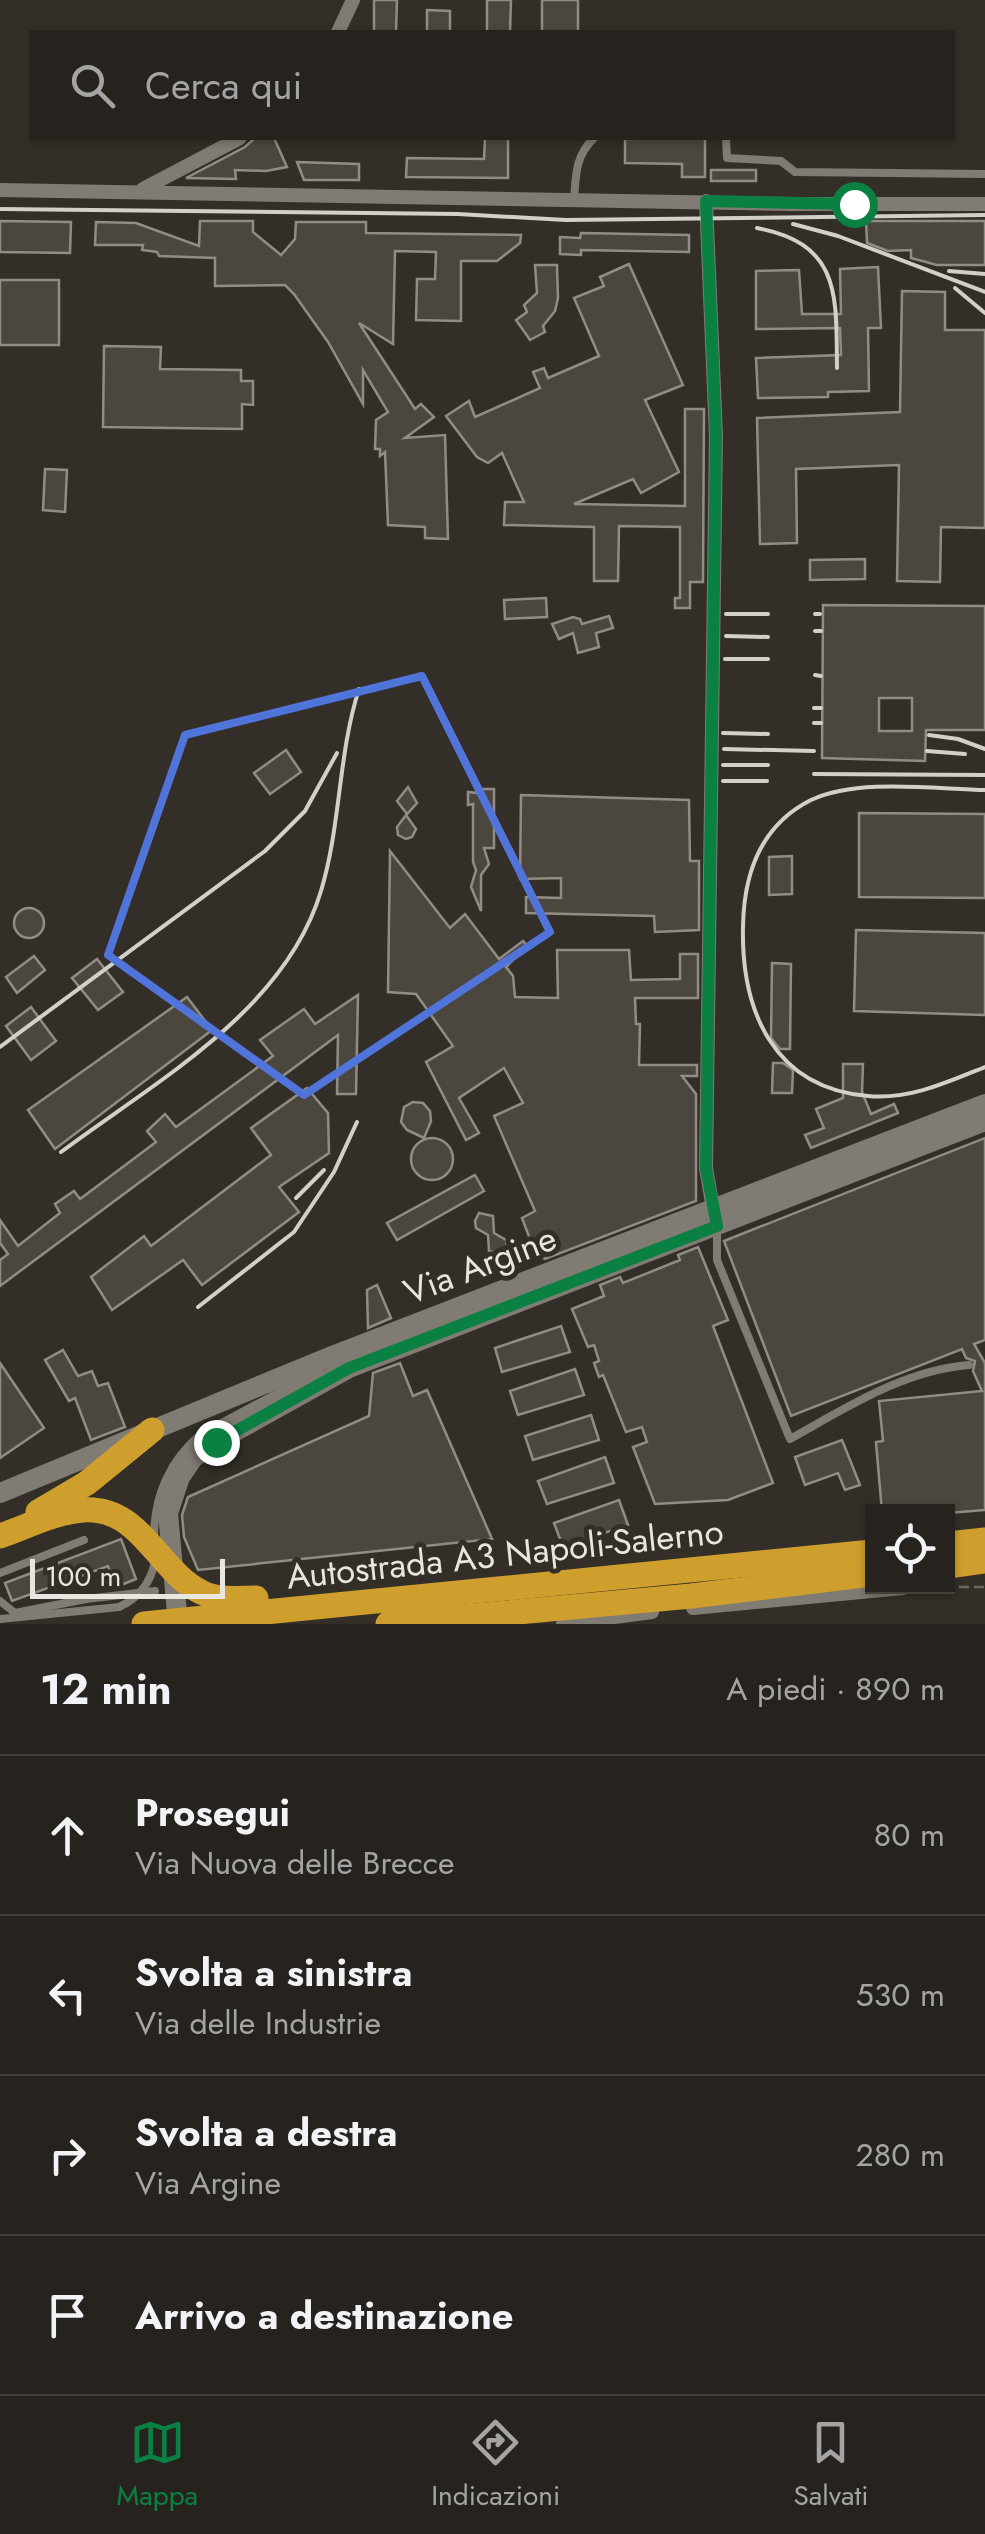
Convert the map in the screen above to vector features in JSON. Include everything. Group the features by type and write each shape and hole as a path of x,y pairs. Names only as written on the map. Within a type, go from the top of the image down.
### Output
{"highway":[{"path":"0,1534 87,1483 152,1430"},
{"path":"0,1534 82,1510 108,1512 140,1533 184,1581 203,1594 224,1599 486,1590"},
{"path":"955,1548 983,1563"},
{"name":"Autostrada A3 Napoli-Salerno","path":"144,1624 865,1553"},
{"path":"955,1565 983,1563"},
{"name":"Autostrada A3 Napoli-Salerno","path":"388,1624 691,1596 865,1575"}],"street":[{"path":"339,30 353,0"},
{"path":"138,192 236,140"},
{"path":"0,190 985,204"},
{"path":"706,201 716,436 706,1168 715,1218"},
{"name":"Via Argine","path":"178,1624 168,1512 180,1477 194,1458 216,1442 383,1354 985,1104"},
{"name":"Via Argine","path":"0,1493 347,1350 985,1120"},
{"path":"563,1624 865,1592"}],"lane":[{"path":"574,200 577,162 582,149 592,140"},
{"path":"726,140 727,158 781,162 795,172 985,174"},
{"path":"715,1218 717,1260 790,1439 876,1392 935,1370 970,1365"},
{"path":"0,1619 108,1609 134,1599 153,1571 154,1520 162,1489 172,1466 188,1445 225,1420 305,1380 347,1350"},
{"path":"0,1573 84,1540"},
{"path":"0,1601 15,1613 154,1591"}],"path":[{"path":"955,1572 983,1563"}],"highlighted area":[{"path":"422,676 550,932 304,1095 108,955 185,735"}],"building":[{"path":"374,0 397,0 396,30 374,30"},
{"path":"487,0 511,0 510,30 487,30"},
{"path":"542,0 578,0 578,30 542,30"},
{"path":"427,10 450,11 450,30 427,30"},
{"path":"253,140 275,140 287,167 235,170 236,179 186,178"},
{"path":"485,140 508,140 508,178 406,177 407,158 484,159"},
{"path":"625,140 705,140 705,177 682,177 682,164 625,163"},
{"path":"297,162 359,164 359,180 304,180"},
{"path":"711,170 756,170 756,181 711,181"},
{"path":"0,221 71,222 70,253 0,252"},
{"path":"200,221 253,221 253,232 281,255 295,239 296,222 366,222 366,233 521,235 520,243 497,261 461,261 461,321 416,320 417,279 435,279 436,252 395,251 393,344 359,323 415,409 421,404 434,417 405,438 445,435 448,539 425,538 425,527 388,525 385,452 380,456 380,449 375,449 376,420 388,412 363,370 363,404 328,342 285,285 215,286 215,258 159,256 157,252 142,250 143,245 95,245 96,222 136,223 199,246"},
{"path":"866,221 985,221 985,265 937,265 911,258 911,250 888,251 867,243"},
{"path":"581,233 689,235 689,252 581,250 581,255 560,254 560,237 580,238"},
{"path":"629,264 683,385 645,400 679,472 641,493 633,479 574,504 685,506 685,409 704,409 703,582 690,582 690,608 675,608 675,598 680,598 680,527 619,526 618,581 594,581 594,527 504,525 505,502 524,502 502,453 488,463 477,457 446,416 469,401 475,417 540,388 533,372 544,368 548,378 599,356 574,298 604,286 600,277"},
{"path":"535,265 557,265 558,298 555,311 543,326 545,332 530,340 516,320 527,312 524,305 537,293"},
{"path":"878,267 881,328 868,328 869,391 828,392 828,397 758,398 756,358 841,355 840,328 756,329 756,271 799,270 802,314 841,314 840,269"},
{"path":"0,280 59,280 59,345 0,345"},
{"path":"902,291 945,292 945,330 985,330 985,528 941,527 940,582 897,581 899,465 796,469 797,543 760,544 757,418 900,412"},
{"path":"104,346 161,347 160,369 241,370 241,381 253,381 253,405 242,404 242,429 103,427"},
{"path":"45,469 67,470 65,512 43,510"},
{"path":"865,559 865,579 810,580 810,560"},
{"path":"546,598 547,617 505,619 504,600"},
{"path":"823,605 985,606 985,730 926,730 925,761 822,758","holes":["879,698 912,698 912,731 879,731"]},
{"path":"609,616 613,628 596,633 599,647 578,653 573,633 559,639 552,624 573,617 582,624"},
{"path":"286,750 301,772 270,794 254,773"},
{"path":"408,787 417,803 407,814 397,801"},
{"path":"477,789 494,789 494,848 484,848 489,864 481,875 481,911 471,887 476,870 473,804 468,805 468,792 477,793"},
{"path":"521,795 689,800 690,861 699,861 699,930 655,932 654,916 526,913 526,897 561,898 561,878 520,879"},
{"path":"859,813 985,814 985,898 859,897"},
{"path":"406,815 416,829 406,839 398,835 397,827"},
{"path":"390,851 450,928 465,914 499,959 523,941 527,946 506,967 513,976 515,997 558,998 557,950 629,950 631,980 680,979 680,954 698,954 698,998 635,998 636,1024 640,1024 639,1065 697,1065 697,1076 682,1076 696,1094 696,1201 545,1259 536,1255 522,1218 535,1211 494,1116 523,1103 504,1068 459,1098 479,1133 466,1140 426,1062 453,1046 416,994 388,992"},
{"path":"792,856 792,894 769,895 769,857"},
{"path":"29,908 40,912 44,923 40,934 29,938 18,934 14,923 18,912"},
{"path":"856,930 985,933 985,1015 854,1011"},
{"path":"34,956 45,970 17,993 6,977"},
{"path":"97,959 123,992 98,1010 72,978"},
{"path":"772,963 791,964 790,1049 780,1049 771,1038"},
{"path":"358,995 356,1094 337,1094 338,1035 0,1286 0,1260 8,1254 0,1243 0,1220 18,1246 60,1213 55,1204 74,1191 80,1199 156,1142 147,1131 165,1114 176,1127 273,1056 260,1040 304,1009 315,1024"},
{"path":"187,997 212,1030 55,1149 28,1110"},
{"path":"31,1007 56,1041 31,1060 6,1026"},
{"path":"773,1063 783,1063 793,1070 792,1093 772,1093"},
{"path":"843,1064 863,1064 862,1092 871,1114 894,1104 898,1113 811,1148 805,1135 824,1128 816,1109 843,1098"},
{"path":"307,1088 328,1113 329,1153 279,1187 299,1212 202,1285 183,1260 112,1310 91,1277 144,1236 151,1246 271,1155 251,1128"},
{"path":"413,1102 423,1103 430,1111 431,1121 424,1138 407,1130 401,1122 404,1107"},
{"path":"432,1138 447,1144 453,1159 447,1174 432,1180 417,1174 411,1159 417,1144"},
{"path":"985,1138 985,1340 974,1344 985,1363 985,1510 955,1512 955,1504 881,1504 876,1442 883,1441 879,1401 982,1391 973,1371 975,1361 966,1358 962,1349 791,1416 724,1241"},
{"path":"475,1175 484,1191 397,1240 387,1223"},
{"path":"479,1213 493,1216 494,1233 506,1240 507,1247 501,1254 489,1251 488,1235 476,1228"},
{"path":"698,1247 728,1320 713,1326 773,1483 728,1500 655,1504 633,1447 647,1442 642,1427 626,1432 603,1375 599,1377 594,1345 588,1347 572,1309 604,1296 600,1285 620,1277 623,1283 680,1260 678,1255"},
{"path":"377,1285 391,1318 368,1328 367,1290"},
{"path":"561,1326 570,1352 502,1372 495,1348"},
{"path":"63,1350 78,1376 92,1371 98,1386 108,1383 125,1427 91,1440 75,1398 69,1401 45,1360"},
{"path":"0,1363 44,1428 0,1458"},
{"path":"400,1363 413,1396 427,1390 492,1539 198,1570 184,1537 182,1515 188,1497 369,1416 373,1373"},
{"path":"575,1369 584,1395 518,1415 510,1391"},
{"path":"591,1415 599,1440 533,1460 525,1436"},
{"path":"842,1440 860,1485 845,1490 838,1473 805,1485 795,1457"},
{"path":"605,1457 614,1483 547,1504 538,1481"},
{"path":"619,1500 628,1525 563,1547 554,1523"},
{"path":"121,1539 136,1579 116,1587 108,1566 12,1601 5,1583"}],"railway":[{"path":"0,209 458,214 566,220 985,215"},
{"path":"793,224 838,236 985,292"},
{"path":"757,228 805,247 829,277 836,318 837,368"},
{"path":"949,271 985,274"},
{"path":"955,288 985,313"},
{"path":"726,614 768,614"},
{"path":"815,614 820,614"},
{"path":"815,631 821,631"},
{"path":"726,636 768,637"},
{"path":"725,659 768,659"},
{"path":"815,675 821,676"},
{"path":"61,1152 213,1040 279,972 303,934 321,891 359,689"},
{"path":"814,708 821,708"},
{"path":"814,723 821,723"},
{"path":"723,733 768,734"},
{"path":"929,735 958,739 985,749"},
{"path":"724,749 814,751"},
{"path":"927,751 965,754"},
{"path":"0,1047 265,851 305,811 337,753"},
{"path":"723,765 768,765"},
{"path":"814,774 985,775"},
{"path":"723,781 767,781"},
{"path":"985,790 873,787 811,800 779,823 759,852 747,887 743,926 748,987 757,1015 769,1040 786,1061 808,1078 835,1090 883,1097 928,1089 985,1067"},
{"path":"198,1307 294,1232 334,1172 357,1122"},
{"path":"296,1198 324,1170"}],"route":[{"path":"216,1442 349,1368 717,1226 706,1168 716,406 706,201 854,204"}]}
